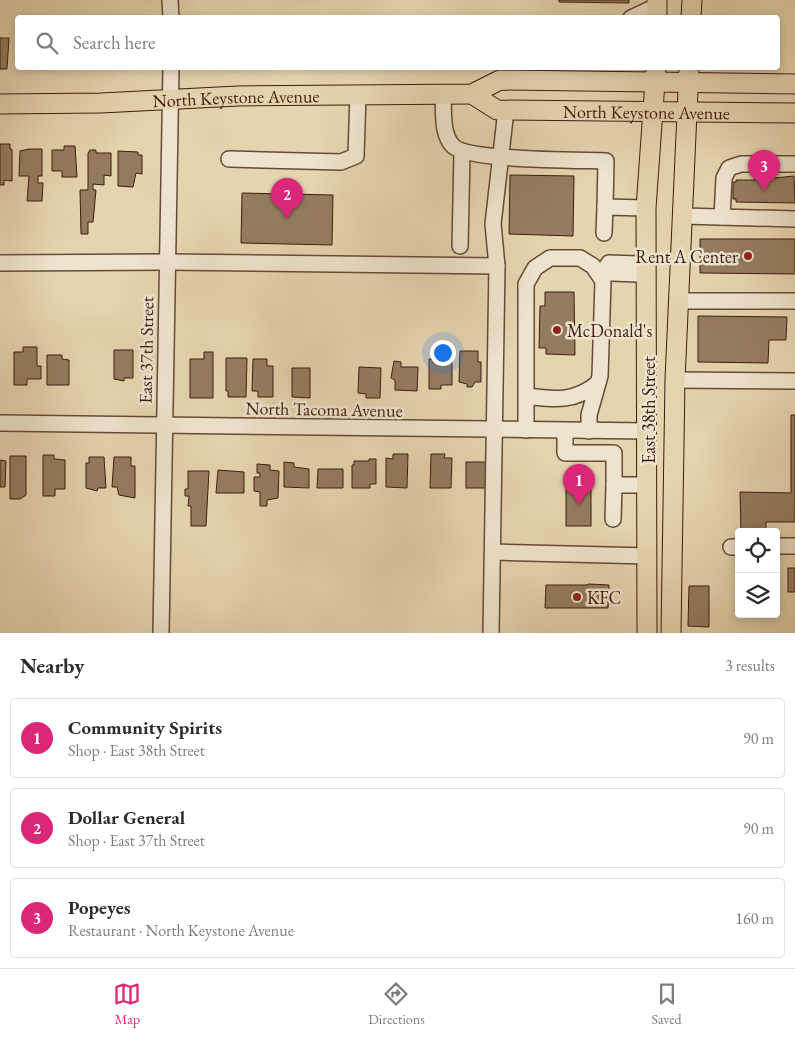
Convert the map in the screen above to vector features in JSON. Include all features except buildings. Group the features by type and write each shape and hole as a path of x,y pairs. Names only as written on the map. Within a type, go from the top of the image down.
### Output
{"main road":[{"path":"691,15 692,0"},
{"name":"North Keystone Avenue","path":"0,104 101,103 170,99 358,94 472,94 500,80 541,74 688,75 795,84"},
{"name":"East 38th Street","path":"647,633 648,299 643,268 655,75"},
{"name":"East 38th Street","path":"671,633 675,380 688,75"},
{"name":"North Keystone Avenue","path":"472,94 497,110 654,110 795,113"}],"street":[{"path":"170,0 171,15"},
{"path":"639,15 657,8"},
{"name":"East 37th Street","path":"160,633 171,70"},
{"path":"229,159 341,162 356,156 358,94"},
{"path":"444,94 444,122 448,139 453,147 462,152 502,157 606,161 604,233"},
{"path":"492,633 497,266 493,224 506,110"},
{"path":"460,246 462,152"},
{"path":"722,217 724,178 729,168 741,164 795,164"},
{"path":"605,207 646,208"},
{"path":"683,216 795,219"},
{"path":"526,430 526,284 535,268 550,258 580,258 601,269 604,281 598,383 589,415 589,431"},
{"path":"0,263 167,262 497,266"},
{"path":"601,269 609,263 632,263 643,268"},
{"path":"678,301 795,301"},
{"path":"675,380 795,381"},
{"path":"527,396 564,399 586,394 598,383"},
{"name":"North Tacoma Avenue","path":"0,423 648,431"},
{"path":"564,431 565,453 614,453 613,519"},
{"path":"614,485 648,485"},
{"path":"780,546 795,546"},
{"path":"492,552 648,556"}],"place":[{"name":"Popeyes","path":"764,191"},
{"name":"Dollar General","path":"287,219"},
{"name":"Rent A Center","path":"748,256"},
{"name":"McDonald's","path":"557,330"},
{"name":"Community Spirits","path":"579,505"},
{"name":"KFC","path":"577,597"}]}
